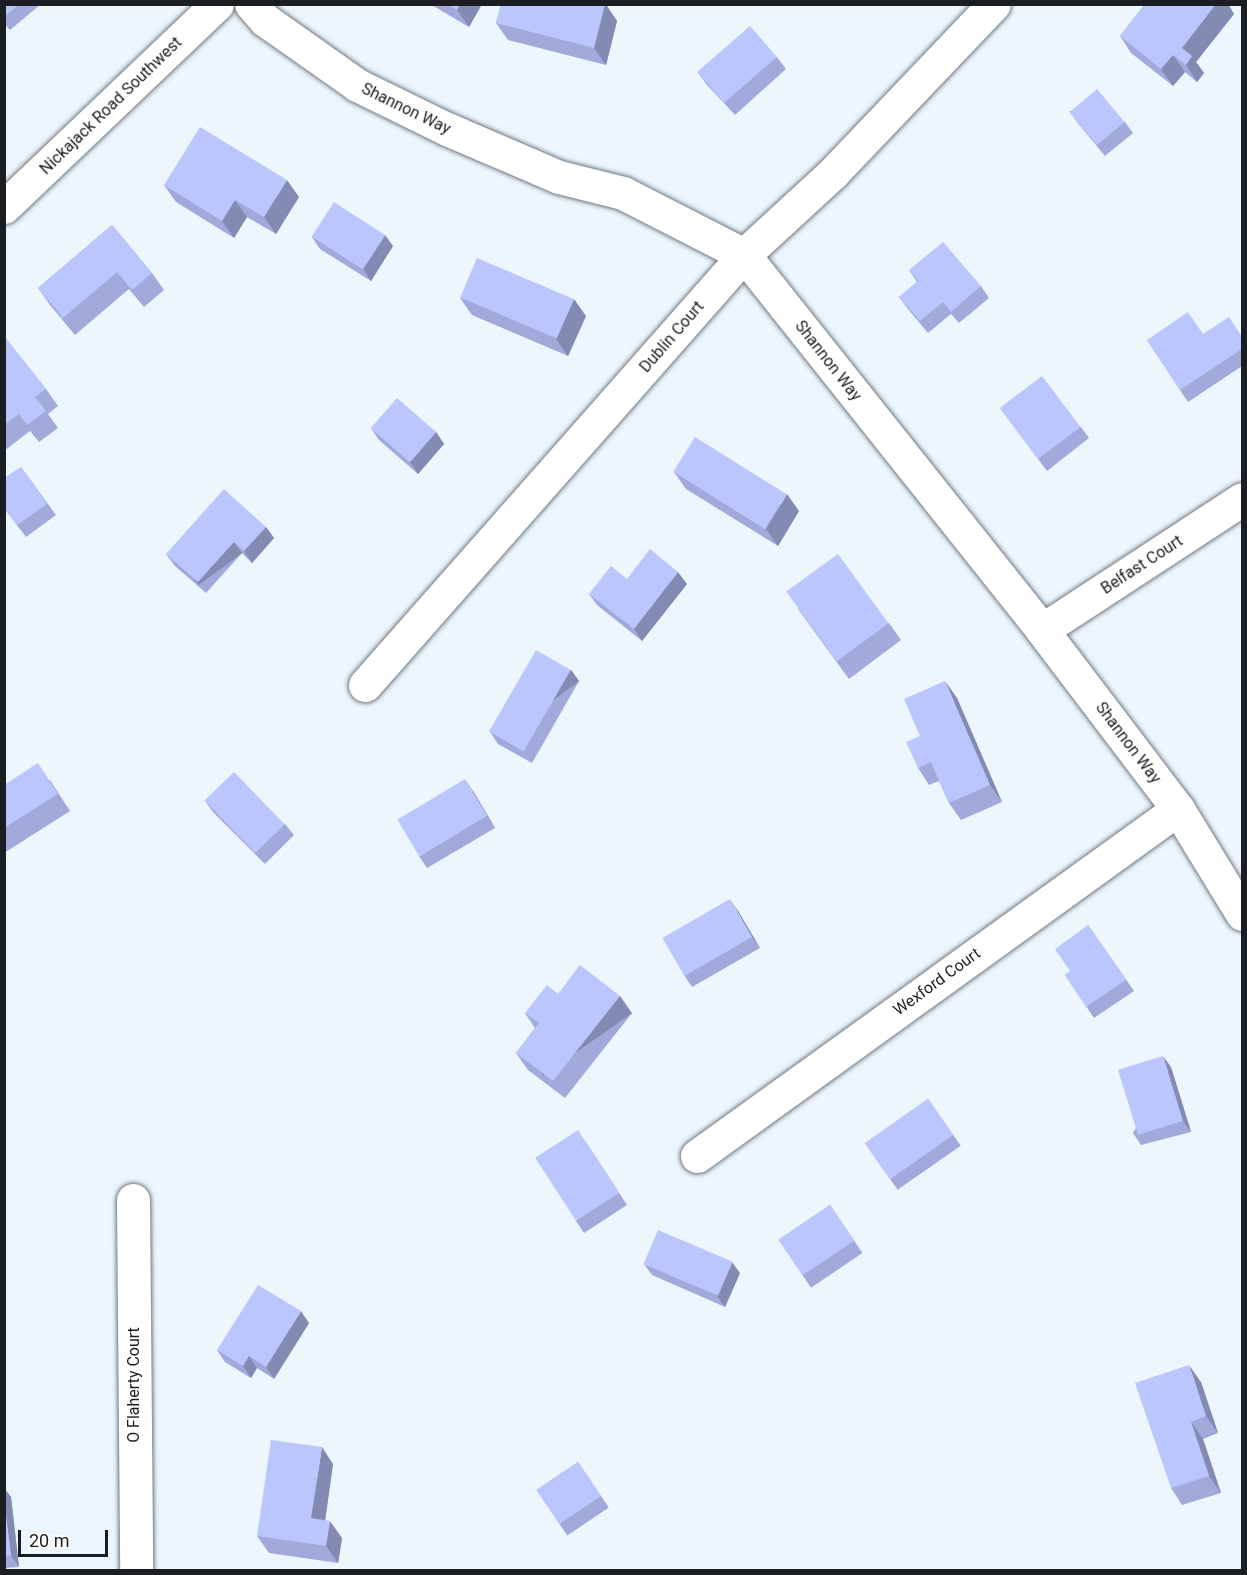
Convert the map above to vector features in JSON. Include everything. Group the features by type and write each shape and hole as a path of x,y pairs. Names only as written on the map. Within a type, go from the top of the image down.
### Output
{"street":[{"name":"Nickajack Road Southwest","path":"4,207 217,4"},
{"name":"Shannon Way","path":"251,4 265,20 357,85 447,129 559,177 623,193 744,255 1042,630 1178,809 1242,914"},
{"name":"Dublin Court","path":"365,685 744,255 833,172 994,4"},
{"name":"Belfast Court","path":"1042,630 1242,499"},
{"name":"Wexford Court","path":"697,1156 1178,809"},
{"name":"O Flaherty Court","path":"133,1200 136,1570"}],"building":[{"path":"4,4 19,4 4,17"},
{"path":"448,4 460,4 457,10"},
{"path":"501,4 605,4 594,48 496,23"},
{"path":"1145,4 1216,4 1182,48 1192,56 1186,65 1173,55 1161,69 1120,36"},
{"path":"750,26 777,57 724,103 697,72"},
{"path":"1097,89 1125,122 1097,145 1069,112"},
{"path":"200,127 287,180 264,217 235,200 222,221 164,185"},
{"path":"334,202 385,235 363,270 312,236"},
{"path":"112,225 152,273 132,290 117,272 63,318 38,288"},
{"path":"943,242 981,286 951,312 943,302 920,321 899,297 918,281 909,270"},
{"path":"477,258 574,299 557,339 460,298"},
{"path":"1188,312 1203,334 1229,317 1242,337 1242,349 1180,390 1147,340"},
{"path":"4,336 46,389 35,397 46,411 27,425 19,414 4,425"},
{"path":"1042,376 1081,427 1038,459 1000,408"},
{"path":"397,398 436,432 410,462 371,428"},
{"path":"695,437 787,494 765,529 673,472"},
{"path":"21,467 47,504 17,525 4,507 4,478"},
{"path":"224,489 266,527 244,551 234,542 198,582 166,554"},
{"path":"650,549 678,572 634,629 589,594 611,566 627,579"},
{"path":"838,554 889,624 837,661 786,592"},
{"path":"536,650 571,670 524,751 489,731"},
{"path":"945,681 990,785 949,803 931,762 918,768 906,742 920,736 904,699"},
{"path":"38,763 58,794 4,828 4,785"},
{"path":"234,772 285,825 255,853 205,800"},
{"path":"465,779 487,816 419,857 397,820"},
{"path":"730,899 752,937 684,976 662,938"},
{"path":"1088,925 1126,980 1086,1007 1065,975 1070,971 1055,949"},
{"path":"580,965 620,996 553,1081 516,1053 539,1023 525,1013 547,985 558,994"},
{"path":"1163,1056 1183,1121 1138,1135 1118,1070"},
{"path":"928,1099 953,1135 890,1179 865,1143"},
{"path":"578,1130 619,1193 576,1221 535,1158"},
{"path":"830,1205 854,1241 803,1275 779,1240"},
{"path":"658,1230 733,1262 718,1296 644,1264"},
{"path":"258,1285 301,1311 266,1367 249,1356 243,1366 217,1350"},
{"path":"1189,1365 1206,1416 1191,1422 1209,1476 1171,1488 1135,1383"},
{"path":"271,1440 322,1447 311,1518 330,1521 326,1546 257,1536"},
{"path":"578,1462 601,1496 559,1524 537,1490"},
{"path":"4,1500 11,1555 4,1556"}]}
